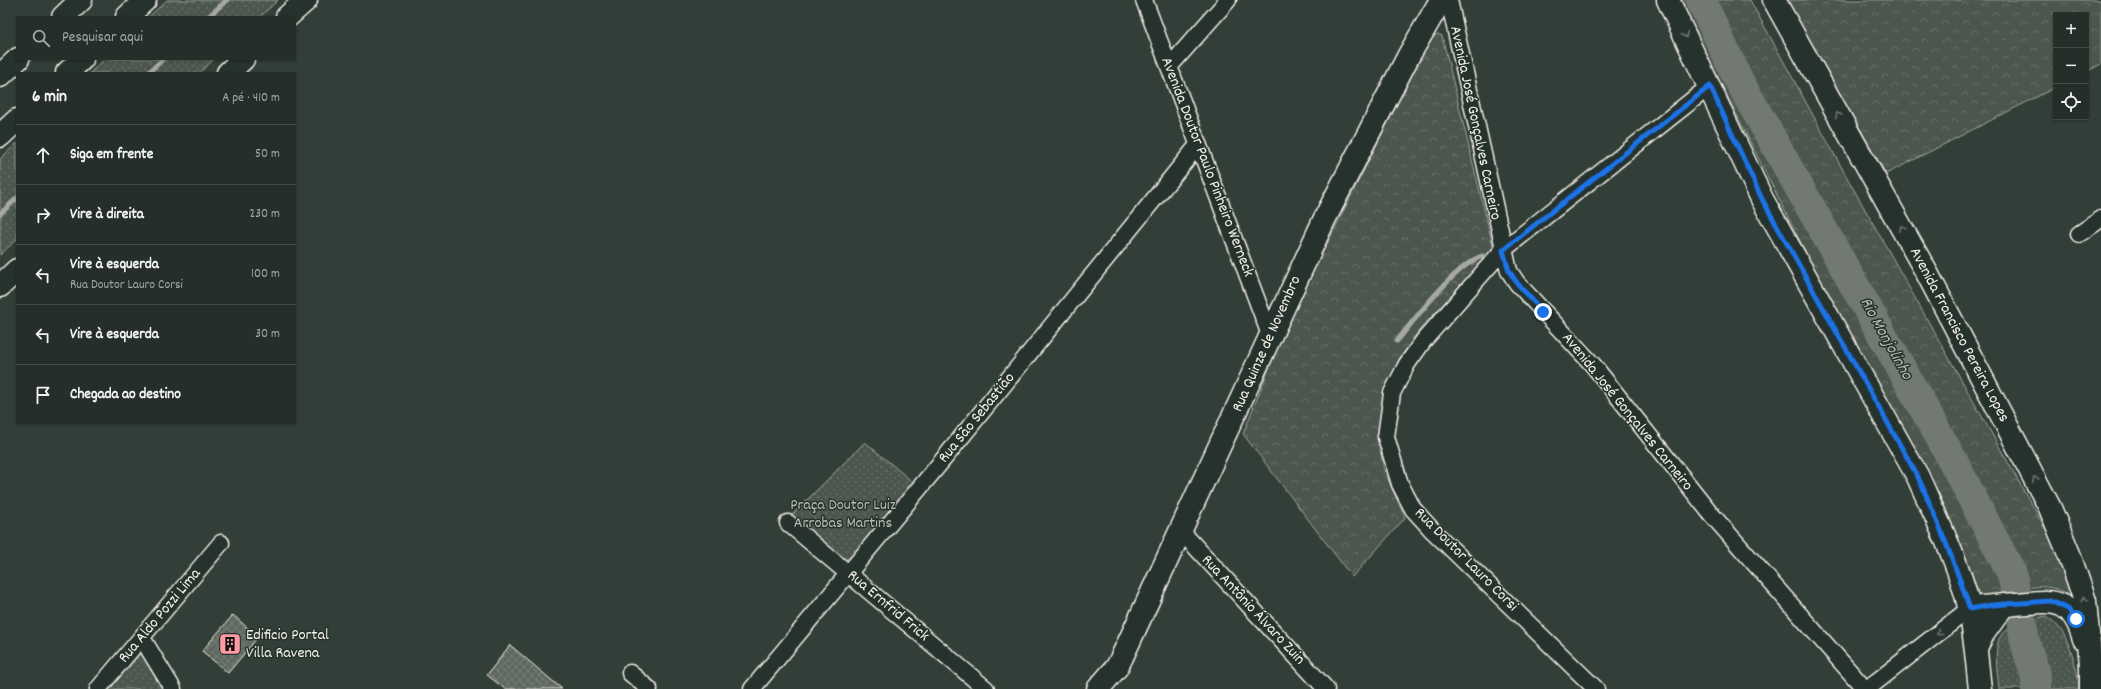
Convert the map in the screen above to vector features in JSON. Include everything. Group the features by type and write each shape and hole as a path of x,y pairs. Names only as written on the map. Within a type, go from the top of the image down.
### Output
{"main road":[{"path":"64,16 81,0"},
{"path":"128,16 145,0"},
{"path":"289,16 306,0"},
{"name":"Rua Quinze de Novembro","path":"1098,689 1117,667 1325,218 1409,55 1441,0"},
{"path":"1668,0 1710,86 1762,199 1918,477 1942,530 1970,609 1980,689"},
{"name":"Avenida Francisco Pereira Lopes","path":"1774,0 1928,275 2050,508 2069,554 2085,601 2096,668 2091,689"},
{"path":"0,76 17,60"},
{"path":"68,72 81,60"},
{"path":"229,72 242,60"},
{"path":"0,136 16,121"},
{"path":"0,286 16,271"},
{"path":"1970,609 1992,605 2003,606 2050,601 2068,609 2076,619 2096,668"},
{"path":"1976,648 1983,634 2003,606"}],"street":[{"name":"Avenida Doutor Paulo Pinheiro Werneck","path":"1144,0 1270,335"},
{"path":"1169,67 1228,0"},
{"name":"Avenida José Gonçalves Carneiro","path":"1448,0 1503,250 1509,271 1517,283 1593,365 1712,515 1866,689"},
{"name":"Rua Doutor Lauro Corsi","path":"1596,689 1413,509 1400,484 1386,437 1392,393 1407,364 1424,340 1503,250 1710,86"},
{"name":"Rua São Sebastião","path":"752,689 1198,145"},
{"path":"2079,234 2101,219"},
{"name":"Rua Ernfrid Frick","path":"788,524 849,572 986,689"},
{"name":"Rua Antônio Álvaro Zuin","path":"1181,531 1326,689"},
{"name":"Rua Aldo Pozzi Lima","path":"98,689 221,544"},
{"path":"1866,689 1970,609"},
{"path":"142,638 173,689"},
{"path":"630,673 649,689"}],"green space":[{"path":"167,0 278,0 261,16 150,16"},
{"path":"1679,0 1750,0 1849,181 2058,551 2072,597 2063,592 2046,587 2027,588 1982,597 1977,596 1926,471 1810,261"},
{"path":"1786,0 2101,0 2101,64 2089,70 2089,12 2053,12 2053,89 1886,174"},
{"path":"1438,34 1442,36 1493,246 1488,261 1462,284 1421,328 1398,361 1384,395 1378,439 1384,470 1405,518 1352,577 1243,434 1285,328 1424,50 1432,38"},
{"path":"104,60 213,60 200,72 91,72"},
{"path":"16,144 16,240 0,255 0,159"},
{"name":"Praça Doutor Luiz Arrobas Martins","path":"865,442 915,484 852,556 845,560 841,559 791,516"},
{"path":"2044,616 2059,628 2070,647 2076,669 2079,689 1999,689 1996,653 1999,639 2002,634 2009,628"},
{"path":"140,650 164,689 107,689"}],"building":[{"name":"Edificio Portal Villa Ravena","path":"233,615 258,637 228,673 202,651"},
{"path":"510,645 562,689 505,689 487,675"}],"waterway":[{"path":"209,16 227,0"},
{"name":"Rio Monjolinho","path":"1701,0 1738,79 1945,446 2012,574 2026,645 2036,677 2036,689"},
{"path":"149,72 162,60"},
{"path":"0,214 16,199"},
{"path":"1397,341 1425,306 1449,280 1461,269 1483,256"}],"place":[{"name":"Edificio Portal Villa Ravena","path":"230,644"}],"route":[{"path":"1543,312 1517,283 1509,271 1503,250 1710,86 1762,199 1918,477 1939,523 1957,569 1970,609 1992,605 2003,606 2050,601 2068,609 2076,619"}]}
